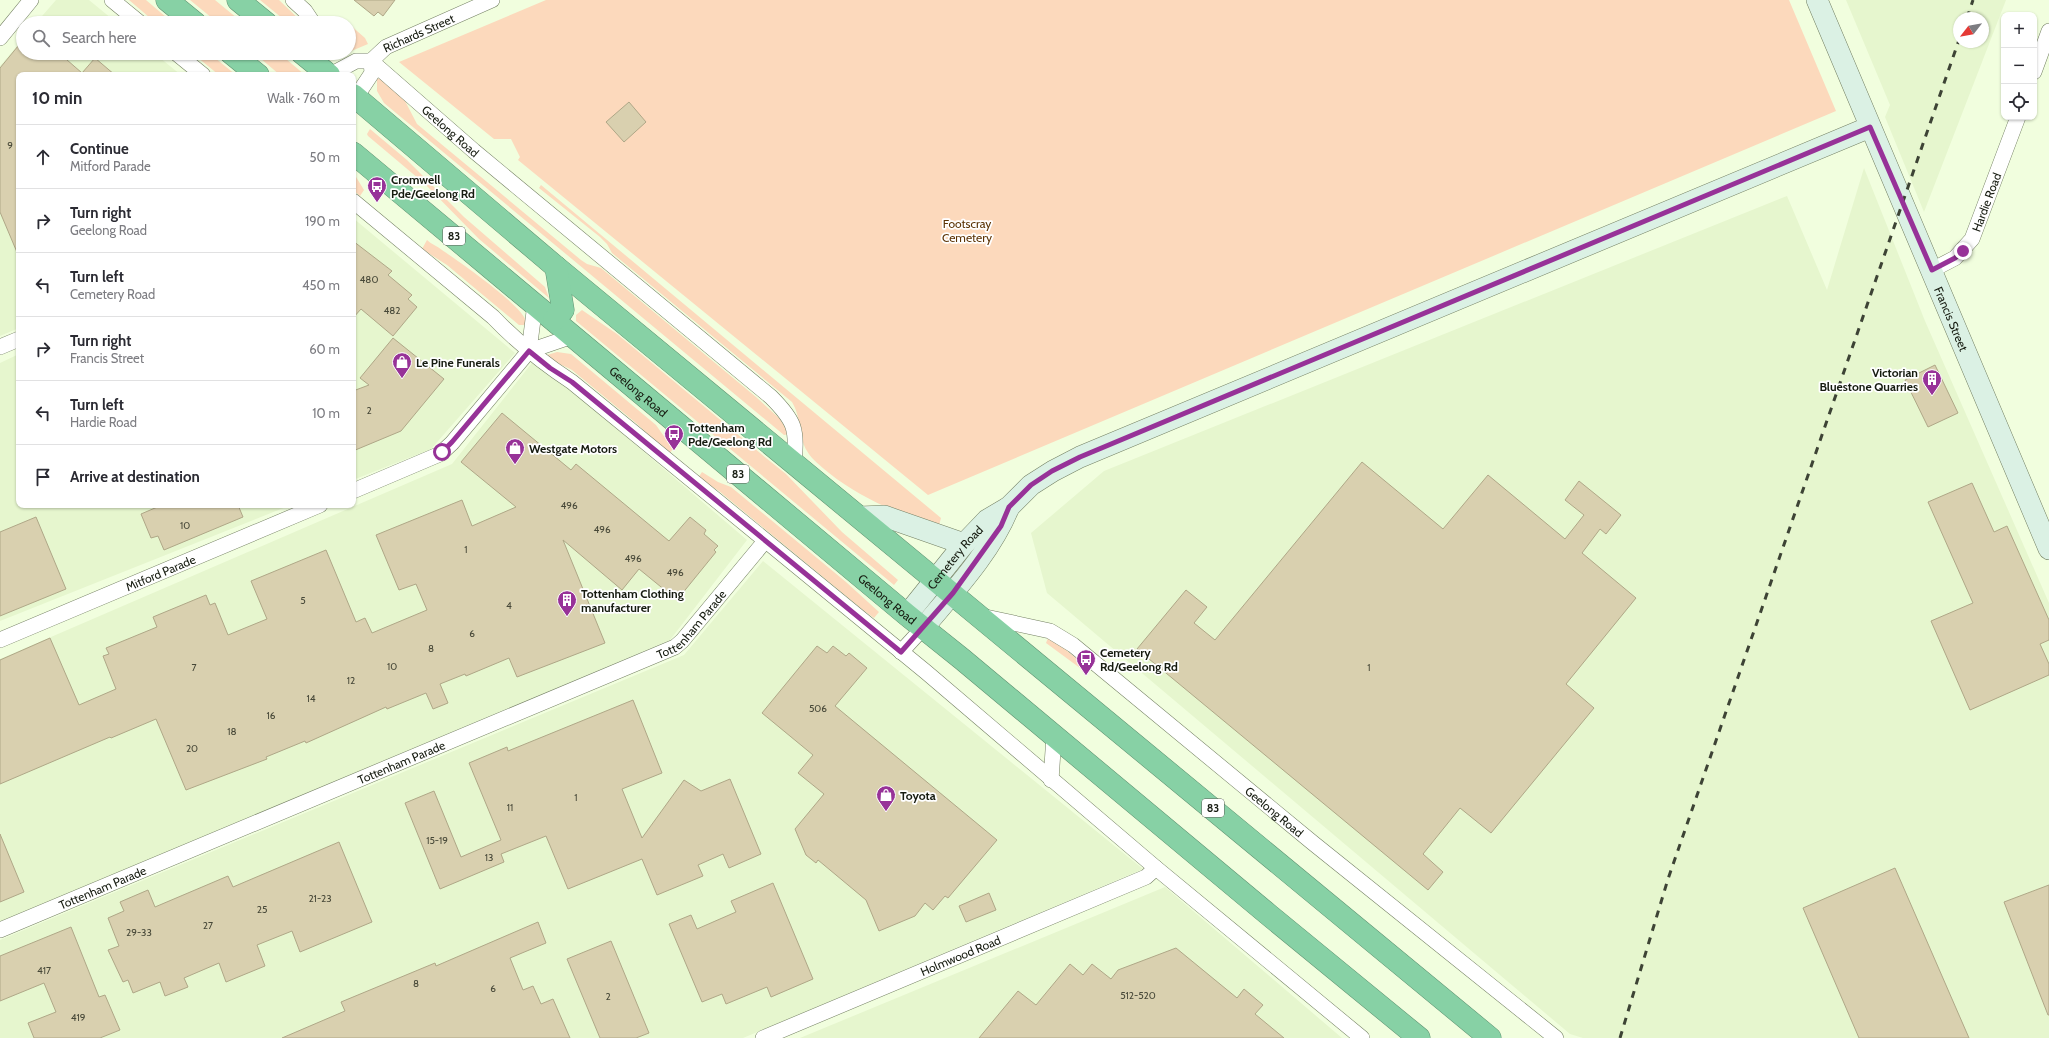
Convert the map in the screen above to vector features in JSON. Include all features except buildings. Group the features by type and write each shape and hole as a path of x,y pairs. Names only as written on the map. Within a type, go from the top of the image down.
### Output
{"highway":[{"path":"167,0 186,16"},
{"path":"238,0 257,16"},
{"path":"240,60 254,72"},
{"path":"313,60 324,67"},
{"name":"Geelong Road","path":"356,99 556,266 1490,1038"},
{"name":"Geelong Road","path":"356,156 915,622 1419,1038"},
{"path":"554,320 563,310 556,266"}],"street":[{"path":"18,16 31,0"},
{"path":"112,0 131,16"},
{"path":"293,0 308,16"},
{"name":"Richards Street","path":"324,67 356,61 371,61 386,47 492,0"},
{"name":"Francis Street","path":"1817,0 2049,549"},
{"path":"0,38 16,18"},
{"path":"2037,64 2049,31"},
{"path":"185,60 199,72"},
{"name":"Richards Street","path":"356,94 372,73 371,61"},
{"name":"Geelong Road","path":"371,61 474,151 770,397 786,412 792,423 796,443 794,462"},
{"name":"Hardie Road","path":"1932,270 1955,258 1972,239 2017,120"},
{"name":"Cemetery Road","path":"901,652 936,580 964,544 987,520 1009,507 1031,485 1052,471 1080,457 1870,127"},
{"path":"356,203 493,317 510,335 529,351 550,368 572,382 901,652 1156,868 1362,1038"},
{"path":"529,351 534,304"},
{"path":"356,490 440,454 452,442 529,351 573,336"},
{"path":"0,347 16,340"},
{"name":"Cemetery Road","path":"915,622 953,593 1001,526 1009,507"},
{"name":"Mitford Parade","path":"0,640 313,508"},
{"path":"860,517 884,516 964,544"},
{"name":"Tottenham Parade","path":"0,930 675,647 682,641 764,541"},
{"name":"Geelong Road","path":"980,615 1050,631 1067,640 1320,848 1556,1038"},
{"path":"1051,780 1054,736"},
{"name":"Holmwood Road","path":"763,1038 1146,877 1156,868"}],"shaded area":[{"path":"56,0 89,0 108,16 42,16"},
{"path":"1846,0 2006,0 1989,44 1989,12 1953,12 1953,48 1987,48 1924,212 1885,117 1890,105"},
{"path":"16,47 16,60 163,60 177,72 16,72 16,329 0,336 0,66"},
{"path":"1864,168 1925,321 2049,603 2049,1038 1583,1038 1570,1034 1047,593 1031,533 1104,471 1787,196 1827,290"},
{"path":"356,220 515,353 431,449 356,479"},
{"path":"16,355 16,508 283,508 0,621 0,363"},
{"path":"535,359 747,540 670,640 0,922 0,659 350,508 356,508 356,505 452,464"},
{"path":"763,561 1143,869 743,1038 0,1038 0,940 684,655"},
{"path":"1165,887 1342,1038 800,1038"}],"green space":[{"path":"129,0 146,0 165,16 148,16"},
{"path":"190,0 215,0 234,16 209,16"},
{"path":"260,0 279,0 296,16 279,16"},
{"name":"Footscray Cemetery","path":"546,0 1789,0 1836,111 928,495 518,160 520,157 511,139 494,139 399,62"},
{"path":"356,30 365,38 368,44 356,49"},
{"path":"201,60 218,60 232,72 215,72"},
{"path":"262,60 287,60 301,72 276,72"},
{"path":"380,78 404,99 417,124 581,260 587,264 601,268 756,397 780,419 789,434 784,435 384,103 377,91 377,79"},
{"path":"370,129 407,160 464,217 545,287 549,298 479,239 425,184 368,136 367,134"},
{"path":"356,177 364,190 360,196 356,193"},
{"path":"541,185 941,518 938,529 868,498 829,473 814,460 804,445 797,415 792,402 612,253 607,244 600,237 539,188"},
{"path":"427,240 475,273 503,295 523,315 526,322 524,325 519,325 447,265 422,249"},
{"path":"582,310 617,334 786,474 842,532 898,580 894,585 576,321 576,315"},
{"path":"557,352 571,354 656,425 673,449 669,454 636,423 572,370 547,357 547,355"},
{"path":"702,472 718,482 731,487 846,582 879,612 874,618 863,610 719,491 698,478"},
{"path":"1048,638 1059,644 1090,670 1085,675 1080,668 1046,643"}],"railway":[{"path":"1969,12 1973,0"},
{"path":"1620,1038 1668,879 1956,48"}],"place":[{"name":"Cromwell Pde/Geelong Rd","path":"377,203"},
{"name":"Le Pine Funerals","path":"402,379"},
{"name":"Victorian Bluestone Quarries","path":"1932,396"},
{"name":"Tottenham Pde/Geelong Rd","path":"674,451"},
{"name":"Westgate Motors","path":"515,465"},
{"name":"Tottenham Clothing manufacturer","path":"567,617"},
{"name":"Cemetery Rd/Geelong Rd","path":"1086,676"},
{"name":"Toyota","path":"886,812"}],"route":[{"path":"442,452 529,351 550,368 572,382 901,652 953,593 1001,526 1009,507 1031,485 1052,471 1080,457 1330,354 1429,311 1870,127 1932,270 1955,258 1963,251"}]}
